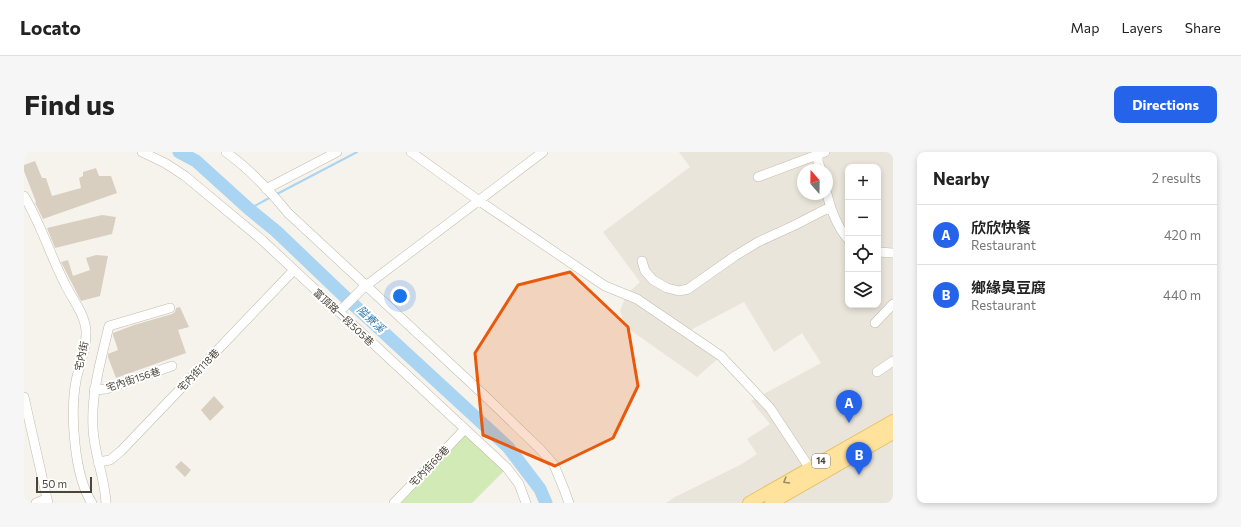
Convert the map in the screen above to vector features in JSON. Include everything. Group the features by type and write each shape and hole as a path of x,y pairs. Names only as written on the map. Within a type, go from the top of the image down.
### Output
{"main road":[{"name":"14","path":"771,503 812,472 893,421"},
{"name":"14","path":"750,503 893,433"}],"street":[{"name":"富頂路一段505巷","path":"142,152 165,163 185,176 262,240 340,310 507,468 519,484 526,503"},
{"path":"226,152 235,158 270,192 288,213 364,287 484,395 540,449 554,465 569,503"},
{"path":"270,192 337,152"},
{"path":"411,152 478,200 605,286 637,299 721,356 770,408 812,472"},
{"path":"340,310 364,287 543,152"},
{"path":"758,177 821,153 821,164"},
{"name":"宅內街","path":"24,196 45,237 64,284 80,310 86,330 85,348 76,382 73,409 76,453 80,477 87,496 92,503"},
{"path":"828,200 842,233 845,236"},
{"path":"642,261 645,272 653,280 667,288 679,291 688,289 758,242 796,225 830,207"},
{"path":"881,252 893,253"},
{"name":"宅內街118巷","path":"98,462 110,460 121,451 294,270"},
{"path":"875,323 893,304"},
{"path":"106,503 105,489 92,429 94,390 109,326 170,308"},
{"path":"877,372 893,361"},
{"name":"宅內街156巷","path":"94,390 106,389 172,366"},
{"path":"24,396 47,501 36,503"},
{"name":"宅內街68巷","path":"394,503 465,429"}],"highlighted area":[{"path":"570,272 628,327 638,386 613,438 555,466 483,435 475,353 518,285"}],"shaded area":[{"path":"679,152 893,152 893,503 666,503 675,497 740,465 757,454 747,439 770,424 751,401 821,363 802,333 774,352 744,302 685,333 721,356 697,377 626,327 620,311 626,295 640,282 603,232 690,167"}],"green space":[{"path":"463,431 507,468 472,503 394,503"}],"building":[{"path":"35,161 42,178 46,178 52,196 81,188 79,178 83,176 83,172 96,168 99,176 111,176 117,193 43,219 35,203 36,202 24,171 24,165"},
{"path":"102,215 116,217 112,234 55,248 47,228"},
{"path":"96,255 108,256 100,296 81,301 61,262 68,260 73,276 90,270 86,258"},
{"path":"180,307 189,327 178,330 186,353 116,378 108,357 108,354 118,350 113,333 172,314 175,312 176,308"},
{"path":"214,396 224,407 210,421 201,410"},
{"path":"181,461 191,470 185,477 175,467"}],"waterway":[{"name":"隘寮溪","path":"179,152 196,161 249,209 276,231 508,447 540,489 546,503"},
{"path":"277,194 357,152"},
{"path":"249,209 271,197"}],"place":[{"name":"欣欣快餐","path":"849,423"},
{"name":"鄉緣臭豆腐","path":"859,475"}]}
